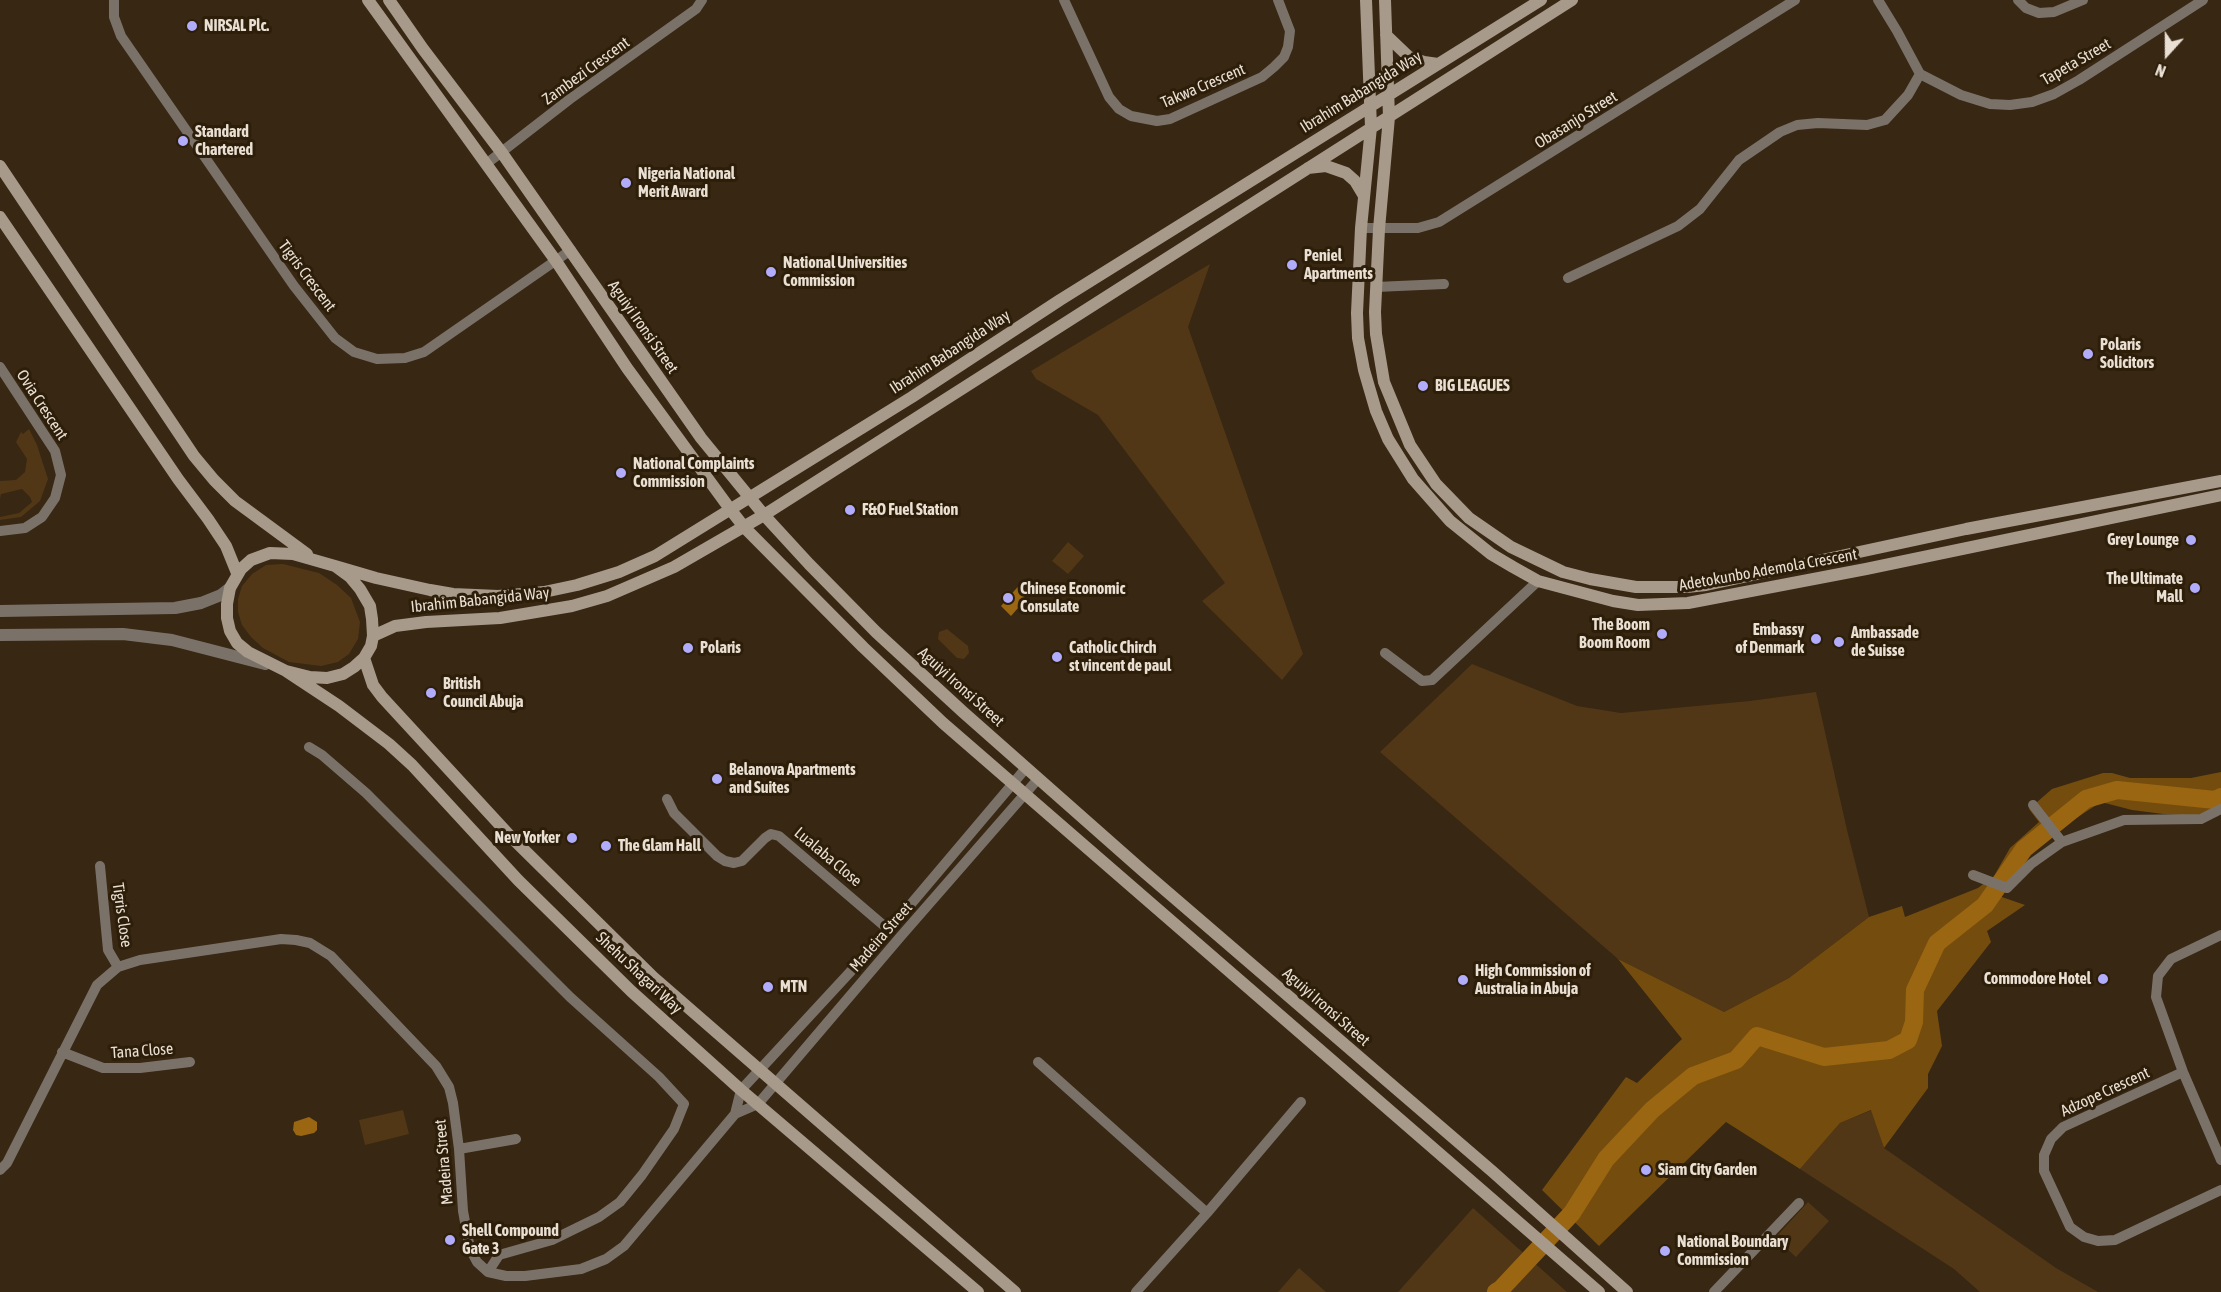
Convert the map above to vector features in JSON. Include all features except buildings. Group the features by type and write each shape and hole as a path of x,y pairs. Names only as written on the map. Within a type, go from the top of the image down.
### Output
{"main road":[{"path":"368,0 556,261 627,368 744,526 871,655 1012,784 1599,1292"},
{"name":"Aguiyi Ironsi Street","path":"389,0 502,153 701,438 764,515 809,564 876,632 1038,779 1493,1172 1627,1292"},
{"name":"Adetokunbo Ademola Crescent","path":"1366,0 1371,127 1361,228 1358,313 1358,338 1364,370 1369,390 1389,439 1413,479 1450,521 1491,554 1538,581 1613,601 1638,605 1688,603 1866,569 2221,495"},
{"name":"Adetokunbo Ademola Crescent","path":"1385,0 1389,117 1376,287 1376,334 1384,382 1410,446 1424,469 1452,502 1496,538 1535,560 1563,572 1590,579 1636,587 1706,585 1966,529 2221,481"},
{"name":"Ibrahim Babangida Way","path":"335,566 376,578 453,594 498,596 544,592 599,579 655,556 691,536 730,509 912,397 1060,300 1541,0"},
{"name":"Ibrahim Babangida Way","path":"373,636 395,626 538,613 607,596 674,567 764,515 1572,0"},
{"path":"1386,35 1409,57 1438,64"},
{"path":"0,166 194,456 213,480 235,501 312,558"},
{"path":"1307,168 1326,166 1346,173 1364,196"},
{"path":"0,217 226,546 237,573"},
{"path":"270,553 293,554 335,566 350,576 370,606 373,636 364,658 343,674 327,678 310,677 281,668 248,652 237,643 230,631 227,604 230,588 237,573 251,560 270,553"},
{"name":"Shehu Shagari Way","path":"364,658 373,685 382,697 512,837 653,976 1015,1292"},
{"name":"Shehu Shagari Way","path":"281,668 367,726 412,765 518,880 631,991 741,1090 978,1292"}],"street":[{"name":"Tigris Crescent","path":"114,0 114,16 121,36 294,286 335,338 354,352 377,359 405,358 424,352 570,250"},
{"name":"Zambezi Crescent","path":"486,164 570,99 696,9 702,0"},
{"name":"Takwa Crescent","path":"1064,0 1109,97 1119,109 1131,116 1157,121 1170,119 1262,77 1275,67 1284,57 1290,32 1278,0"},
{"name":"Obasanjo Street","path":"1361,228 1418,228 1439,222 1795,0"},
{"path":"1568,278 1678,226 1700,209 1739,160 1780,132 1797,125 1818,123 1867,125 1885,120 1908,95 1920,74 1898,31 1878,0"},
{"path":"2018,0 2026,8 2039,13 2054,12 2084,0"},
{"name":"Tapeta Street","path":"1920,74 1960,95 1990,104 2010,105 2032,102 2054,94 2079,80 2203,0"},
{"path":"1376,287 1444,284"},
{"name":"Ovia Crescent","path":"0,368 55,451 61,475 55,498 42,517 25,528 0,531"},
{"path":"1385,653 1422,681 1432,680 1538,581"},
{"path":"0,611 175,608 201,603 221,595 230,588"},
{"path":"0,635 123,634 172,640 281,668"},
{"path":"309,747 322,755 366,793 570,997 659,1077 684,1104 674,1129 620,1202 599,1217 552,1240 499,1255 488,1272"},
{"path":"735,1114 741,1090 889,930 1026,768"},
{"name":"Madeira Street","path":"0,1170 7,1163 97,985 118,967 140,960 281,939 310,943 331,956 436,1066 449,1087 459,1149 464,1211 470,1249 477,1262 488,1272 506,1276 581,1269 606,1259 624,1246 735,1114 758,1104 1038,779"},
{"name":"Lualaba Close","path":"667,800 674,813 717,856 725,861 734,863 742,861 765,838 771,834 779,836 889,930"},
{"path":"2033,805 2062,842"},
{"path":"1973,874 2007,888 2031,864 2062,842 2124,820 2201,819 2221,809"},
{"name":"Tigris Close","path":"100,866 108,950 118,967"},
{"path":"2221,935 2171,959 2158,976 2156,997 2183,1072 2221,1160"},
{"name":"Tana Close","path":"62,1052 103,1068 129,1069 190,1062"},
{"path":"1038,1062 1208,1213"},
{"name":"Adzope Crescent","path":"2183,1072 2063,1127 2050,1139 2044,1155 2044,1171 2070,1227 2084,1237 2098,1241 2115,1240 2221,1190"},
{"path":"1136,1292 1208,1213 1301,1102"},
{"path":"459,1149 516,1139"},
{"path":"1714,1292 1799,1203"}],"shaded area":[{"path":"1210,264 1188,327 1303,654 1282,680 1202,601 1225,583 1098,415 1036,379 1031,371"},
{"path":"29,429 48,479 40,501 21,517 0,520 0,517 19,513 32,502 22,489 1,494 0,499 0,481 16,480 25,472 27,459 16,442 21,432 23,434"},
{"path":"1068,542 1084,556 1068,574 1052,561"},
{"path":"283,564 319,573 351,598 360,622 358,639 349,654 338,662 321,666 289,662 263,648 242,625 238,612 238,599 242,586 252,574 266,565"},
{"path":"1022,582 1033,591 1011,616 1001,606"},
{"path":"947,629 968,646 969,653 964,659 957,658 938,639 939,632"},
{"path":"1472,664 1577,706 1621,713 1750,701 1816,692 1869,917 1789,978 1724,1012 1618,959 1380,752"},
{"path":"2221,772 2221,806 2195,816 2132,810 2101,802 2024,852 2002,886 1999,896 2025,905 1987,931 1991,942 1937,1011 1942,1046 1928,1074 1928,1088 1884,1148 1871,1110 1840,1123 1800,1169 1726,1122 1599,1246 1542,1190 1626,1077 1637,1083 1682,1039 1618,959 1724,1012 1789,978 1869,917 1902,906 1905,917 1978,888 1994,876 2010,848 2039,822 2029,809 2052,789 2103,773 2130,778 2191,778"},
{"path":"403,1110 409,1134 365,1145 359,1120"},
{"path":"1872,1110 1884,1148 2056,1268 2098,1292 1980,1292 1954,1269 1800,1169 1840,1123"},
{"path":"309,1117 317,1122 317,1130 314,1133 296,1135 293,1130 294,1122"},
{"path":"1808,1202 1829,1221 1796,1257 1775,1238"},
{"path":"1473,1208 1567,1292 1398,1292"},
{"path":"1299,1268 1326,1292 1278,1292"}],"waterway":[{"path":"1496,1292 1572,1213 1606,1159 1652,1110 1693,1076 1736,1060 1757,1036 1824,1057 1889,1050 1908,1040 1914,1022 1915,990 1937,943 1985,905 2024,849 2086,799 2117,790 2215,800 2221,797"}],"place":[{"name":"NIRSAL Plc.","path":"192,26"},
{"name":"Standard Chartered","path":"183,141"},
{"name":"Nigeria National Merit Award","path":"626,183"},
{"name":"Peniel Apartments","path":"1292,265"},
{"name":"National Universities Commission","path":"771,272"},
{"name":"Polaris Solicitors","path":"2088,354"},
{"name":"BIG LEAGUES","path":"1423,386"},
{"name":"National Complaints Commission","path":"621,473"},
{"name":"F&O Fuel Station","path":"850,510"},
{"name":"Grey Lounge","path":"2191,540"},
{"name":"The Ultimate Mall","path":"2195,588"},
{"name":"Chinese Economic Consulate","path":"1008,598"},
{"name":"The Boom Boom Room","path":"1662,634"},
{"name":"Embassy of Denmark","path":"1816,639"},
{"name":"Ambassade de Suisse","path":"1839,642"},
{"name":"Polaris","path":"688,648"},
{"name":"Catholic Chirch st vincent de paul","path":"1057,657"},
{"name":"British Council Abuja","path":"431,693"},
{"name":"Belanova Apartments and Suites","path":"717,779"},
{"name":"New Yorker","path":"572,838"},
{"name":"The Glam Hall","path":"606,846"},
{"name":"Commodore Hotel","path":"2103,979"},
{"name":"High Commission of Australia in Abuja","path":"1463,980"},
{"name":"MTN","path":"768,987"},
{"name":"Siam City Garden","path":"1646,1170"},
{"name":"Shell Compound Gate 3","path":"450,1240"},
{"name":"National Boundary Commission","path":"1665,1251"}]}
